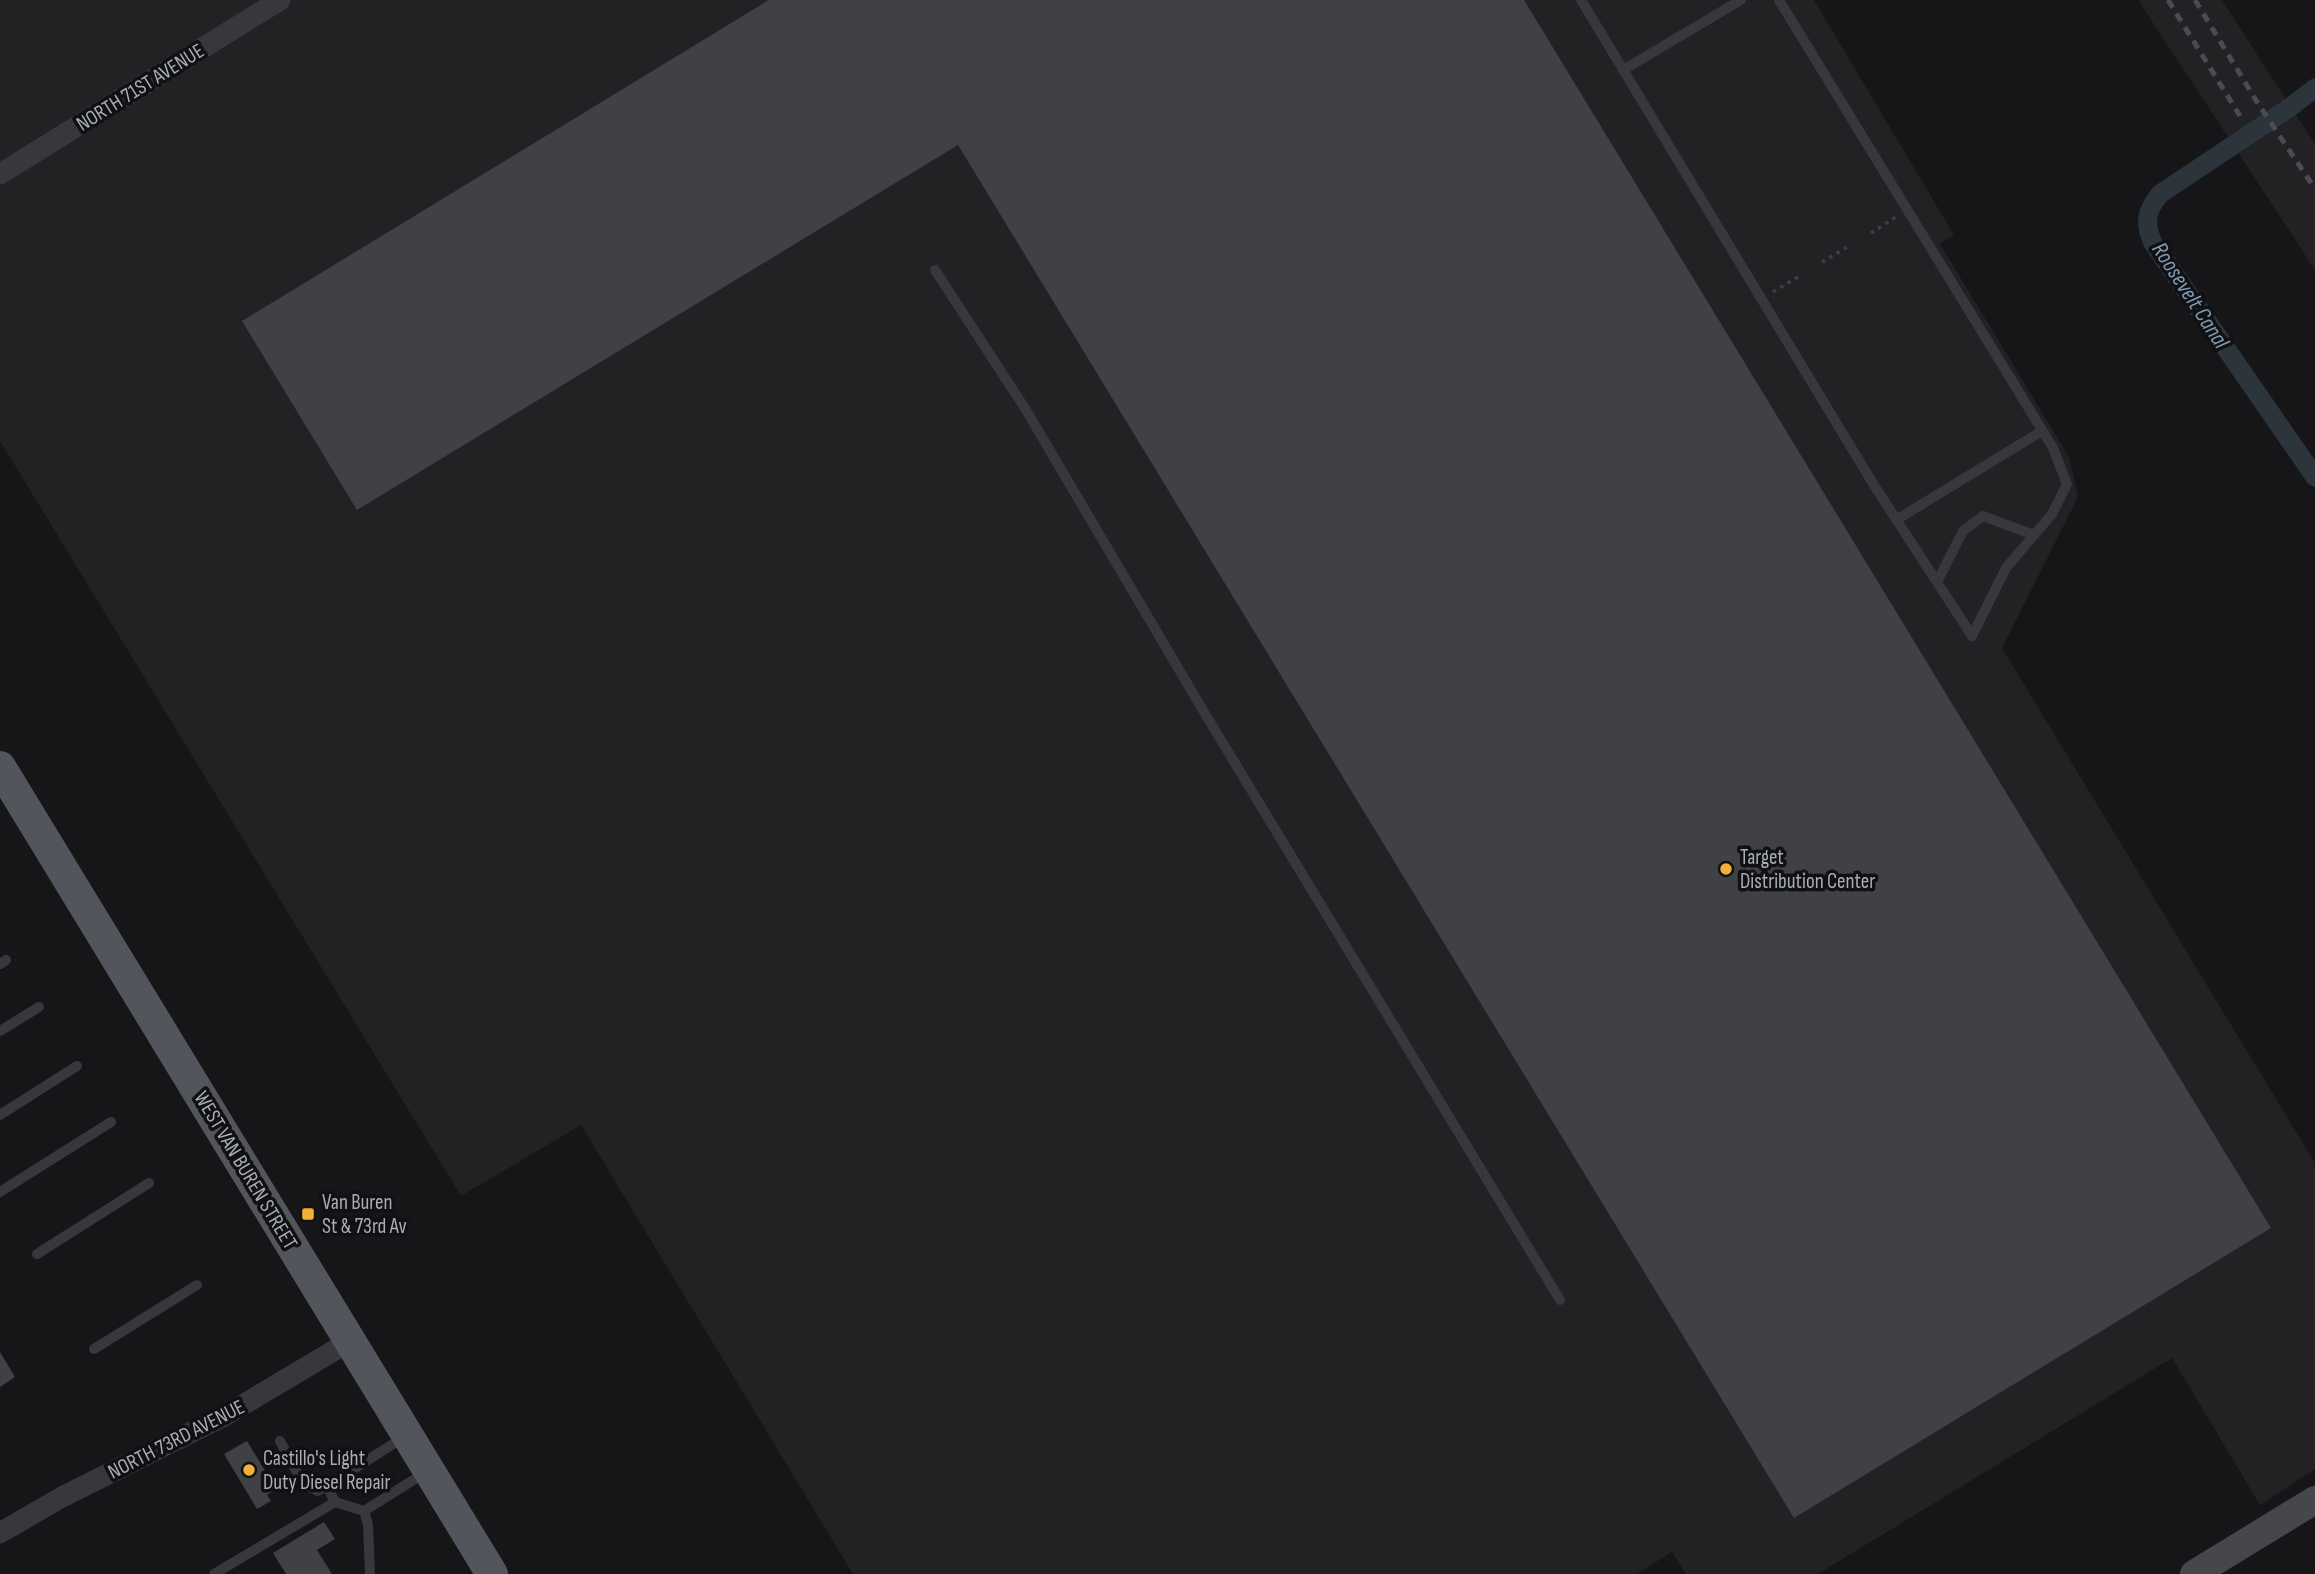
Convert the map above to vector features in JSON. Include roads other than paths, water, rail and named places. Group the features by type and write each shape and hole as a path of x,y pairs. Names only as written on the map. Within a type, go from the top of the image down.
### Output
{"main road":[{"name":"WEST VAN BUREN STREET","path":"0,767 492,1574"},
{"path":"2194,1574 2315,1500"}],"street":[{"name":"NORTH 71ST AVENUE","path":"0,174 280,0"},
{"name":"NORTH 73RD AVENUE","path":"0,1533 62,1497 226,1415 350,1341"}],"lane":[{"path":"1581,0 1896,520 1972,636 2006,568 2052,514 2067,484 2053,448 1779,0"},
{"path":"1623,70 1741,0"},
{"path":"935,270 1033,421 1204,712 1560,1300"},
{"path":"1896,520 2042,431"},
{"path":"1937,582 1963,531 1983,516 2034,536"},
{"path":"0,1031 39,1007"},
{"path":"0,1115 77,1066"},
{"path":"0,1192 111,1122"},
{"path":"37,1255 149,1183"},
{"path":"94,1349 197,1285"},
{"path":"280,1441 304,1485 318,1491 407,1435"},
{"path":"327,1486 335,1502 364,1511 428,1471"},
{"path":"214,1574 335,1502"},
{"path":"364,1511 368,1525 370,1574"}],"waterway":[{"name":"Roosevelt Canal","path":"2315,88 2160,194 2148,217 2148,229 2153,243 2315,477"}],"railway":[{"path":"2168,0 2240,116"},
{"path":"2195,0 2257,102 2315,189"}],"place":[{"name":"Target Distribution Center","path":"1726,869"},
{"name":"Van Buren St & 73rd Av","path":"308,1214"},
{"name":"Castillo's Light Duty Diesel Repair","path":"249,1470"}]}
